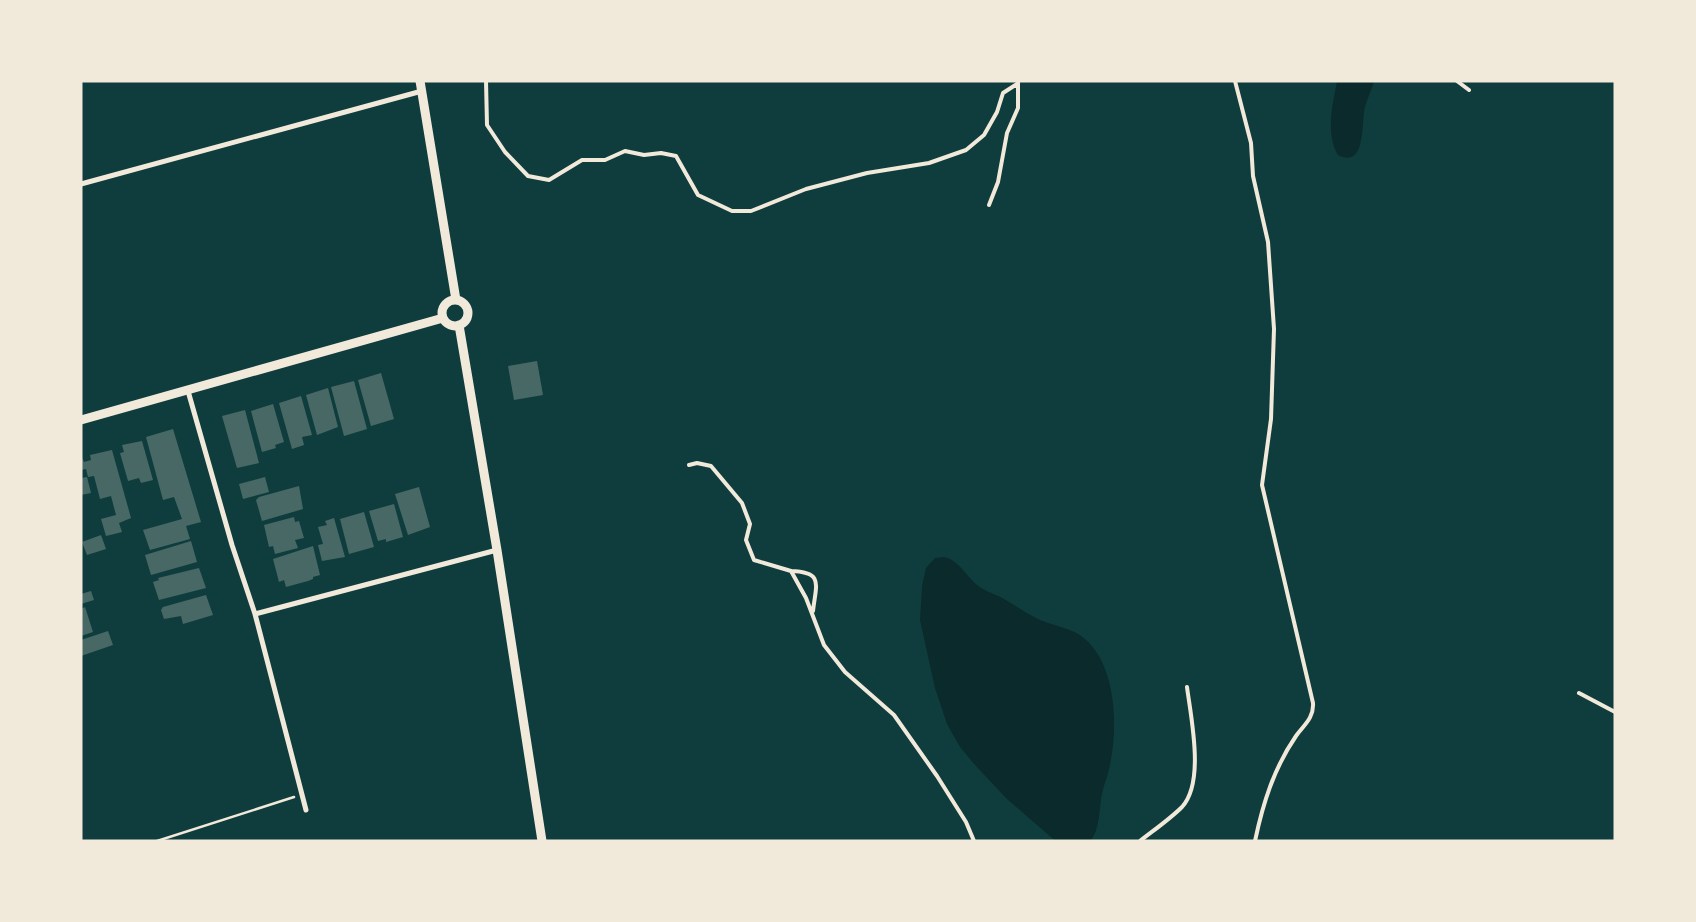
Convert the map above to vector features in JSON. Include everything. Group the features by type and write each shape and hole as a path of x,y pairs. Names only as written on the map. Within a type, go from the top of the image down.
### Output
{"street":[{"path":"81,184 421,86 456,300"},
{"path":"456,300 465,304 468,308 467,318 459,325 450,325 444,318 444,306 456,300"},
{"path":"81,420 444,318"},
{"path":"459,325 497,550 542,841"},
{"path":"188,390 232,545 255,614 306,810"},
{"path":"255,614 497,550"}],"lane":[{"path":"486,81 487,125 505,152 528,176 549,180 582,160 605,160 626,151 644,155 661,153 676,156 698,194 732,211 751,211 806,189 867,174 929,163 966,150 984,135 997,112 1003,93 1017,83"},
{"path":"1234,81 1251,143 1253,176 1268,242 1273,319 1271,420 1262,485 1314,714 1281,758 1261,810 1254,841"},
{"path":"1457,81 1469,90"},
{"path":"989,206 998,182 1008,133 1018,108 1017,83"},
{"path":"689,465 697,463 711,466 742,503 750,524 746,540 754,560 791,571 807,571 813,575 816,582 813,613"},
{"path":"791,571 813,613 824,645 845,672 894,714 966,822 974,841"},
{"path":"1140,841 1183,806 1192,789 1194,739 1187,687"},
{"path":"1579,692 1615,712"}],"path":[{"path":"157,841 278,803 302,793"}],"water":[{"path":"1337,81 1374,81 1365,107 1361,142 1354,156 1347,158 1338,155 1332,138 1331,118"},
{"path":"943,557 959,566 983,589 1040,620 1080,635 1096,652 1105,669 1113,707 1113,748 1098,822 1094,836 1090,841 1056,841 1051,837 1007,799 975,765 960,747 947,724 935,688 920,620 922,586 926,568 935,558"}],"building":[{"path":"537,361 543,395 514,400 508,366"},
{"path":"381,373 394,419 371,426 358,380"},
{"path":"354,381 367,429 344,436 331,387"},
{"path":"328,388 338,427 317,435 306,395"},
{"path":"301,396 312,435 302,437 304,445 292,449 279,403"},
{"path":"273,404 284,442 275,445 276,448 262,452 251,411"},
{"path":"245,410 259,463 237,468 222,416"},
{"path":"173,429 201,522 186,526 190,539 150,550 143,530 182,519 174,497 163,500 146,437"},
{"path":"142,441 153,480 141,483 139,478 128,481 120,453 124,452 122,445"},
{"path":"112,450 131,518 119,523 122,532 106,536 101,519 116,515 111,496 100,499 94,476 88,477 86,469 81,470 81,455 84,462 91,460 90,455"},
{"path":"87,477 91,493 81,495 81,478"},
{"path":"265,477 269,492 243,499 239,484"},
{"path":"299,486 303,509 262,521 256,500 259,497"},
{"path":"419,487 430,527 408,535 395,494"},
{"path":"394,504 403,537 386,542 386,539 378,541 369,511"},
{"path":"364,512 374,547 349,554 340,519"},
{"path":"294,517 295,522 299,521 304,538 295,540 298,548 275,554 273,546 269,547 264,525"},
{"path":"334,518 345,557 322,561 318,545 323,544 318,527 327,525 325,521"},
{"path":"101,535 106,549 87,555 82,542"},
{"path":"191,541 197,562 151,575 145,555"},
{"path":"313,546 320,575 308,581 286,587 284,580 279,582 273,559"},
{"path":"199,568 206,588 159,600 153,582 159,580 158,578"},
{"path":"91,591 94,600 81,604 81,594"},
{"path":"206,595 213,615 183,624 181,616 164,619 161,610 163,607"},
{"path":"85,607 93,632 81,636 81,609"},
{"path":"108,631 113,645 81,656 81,640"}]}
